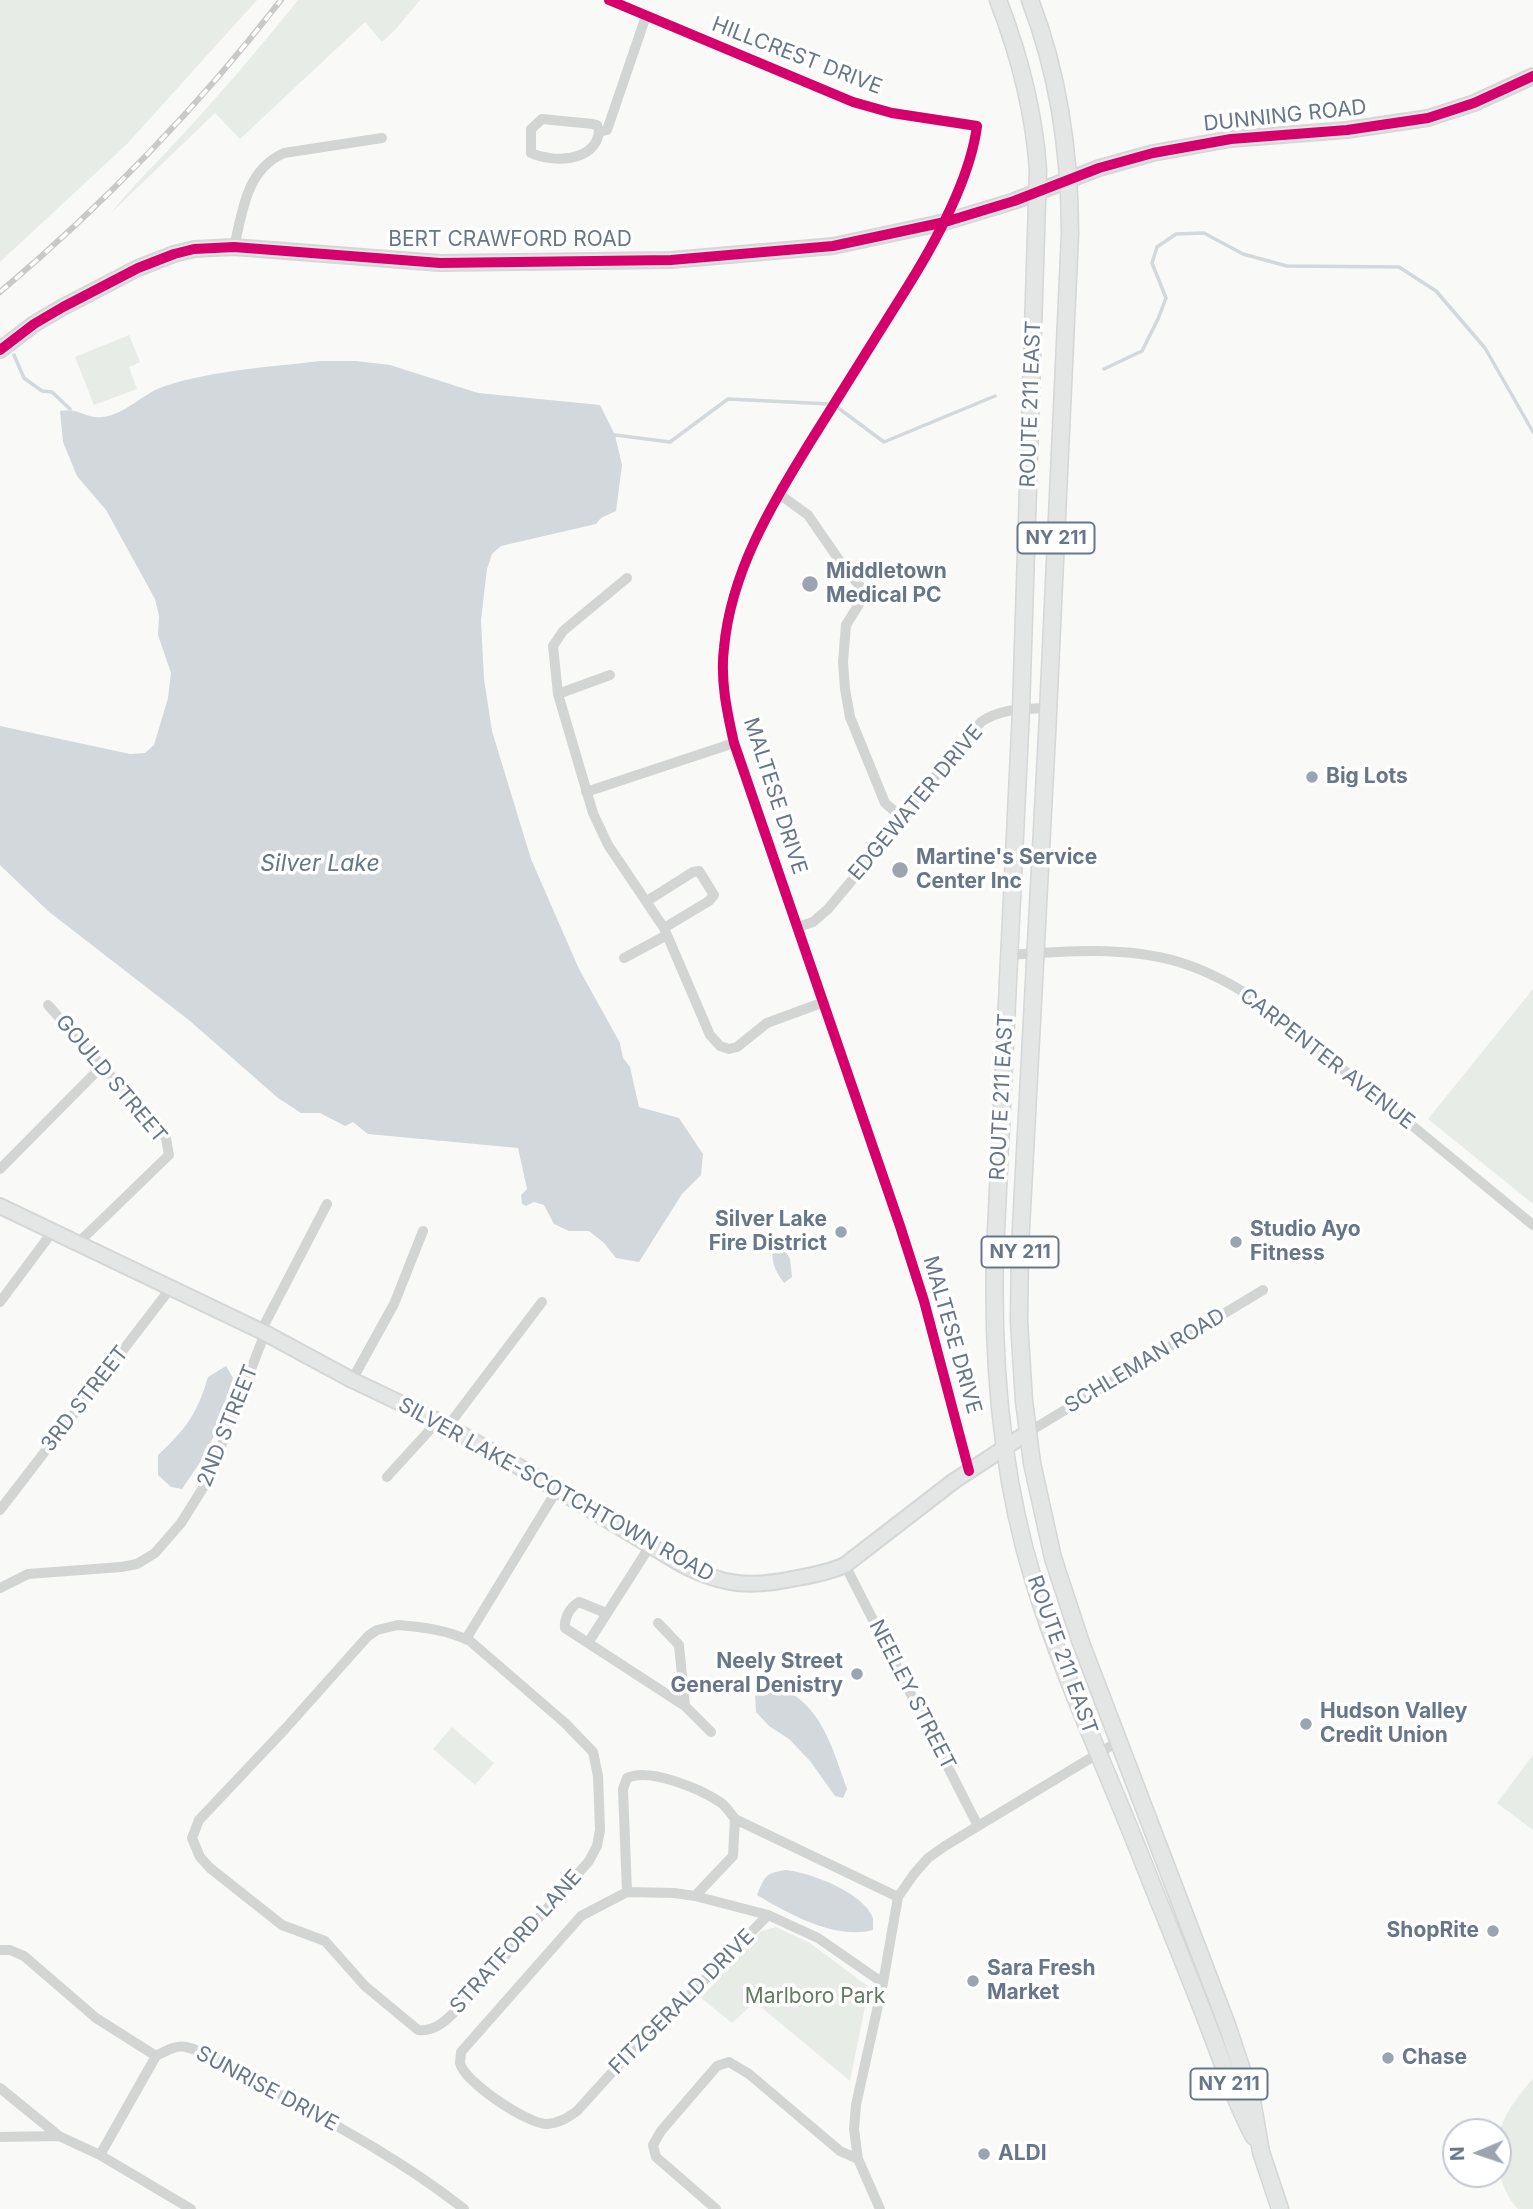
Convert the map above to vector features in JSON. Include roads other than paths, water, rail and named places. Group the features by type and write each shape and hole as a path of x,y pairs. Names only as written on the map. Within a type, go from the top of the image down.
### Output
{"main road":[{"name":"ROUTE 211 EAST","path":"998,0 1013,42 1028,101 1037,151 1038,191 1021,710 994,1292 996,1373 1004,1448 1018,1523 1034,1583 1066,1674 1207,2022 1237,2105 1261,2152"},
{"name":"ROUTE 211 EAST","path":"1030,0 1057,90 1069,178 1067,300 1019,1285 1020,1360 1027,1433 1037,1490 1061,1585 1227,2025 1252,2100 1261,2152 1280,2209"}],"street":[{"name":"HILLCREST DRIVE","path":"608,0 853,102 891,113 977,126"},
{"path":"599,132 597,125 593,124 542,119 531,129 531,153 541,157 576,157 587,152 599,132 609,127 646,16"},
{"name":"DUNNING ROAD","path":"1038,191 1129,159 1190,145 1362,128 1428,118 1474,103 1533,76"},
{"name":"MALTESE DRIVE","path":"969,1471 924,1301 734,743 723,679 723,651 728,619 745,562 779,494 932,248 968,163 977,126"},
{"path":"234,247 247,192 260,168 271,159 284,153 382,138"},
{"name":"BERT CRAWFORD ROAD","path":"0,350 62,307 138,268 194,249 234,247 440,263 671,260 833,246 945,222 1038,191"},
{"path":"779,494 808,515 846,570 866,593 846,625 845,689 850,717 885,803 901,817"},
{"path":"626,578 563,631 553,646 558,694 586,792 608,845 665,931 710,1035 720,1046 729,1049 737,1047 767,1023 824,1002"},
{"path":"558,694 610,675"},
{"name":"EDGEWATER DRIVE","path":"798,927 813,922 828,909 981,722 995,714 1048,708"},
{"path":"586,792 734,743"},
{"path":"624,958 709,901 713,895 699,871 693,872 647,901"},
{"name":"CARPENTER AVENUE","path":"1009,955 1101,952 1150,956 1190,966 1231,985 1279,1016 1533,1224"},
{"name":"GOULD STREET","path":"48,1005 166,1139 169,1155 79,1242"},
{"path":"0,1169 103,1065"},
{"name":"2ND STREET","path":"0,1588 28,1574 137,1564 155,1553 181,1522 208,1480 263,1332 327,1204"},
{"name":"SILVER LAKE-SCOTCHTOWN ROAD","path":"0,1206 263,1332 352,1380 443,1424 694,1571 736,1585 779,1583 831,1571 845,1565 969,1471 1027,1433"},
{"path":"0,1302 53,1231"},
{"path":"352,1380 394,1304 423,1231"},
{"name":"3RD STREET","path":"0,1510 170,1289"},
{"name":"SCHLEMAN ROAD","path":"1027,1433 1263,1290"},
{"path":"387,1477 443,1424 542,1302"},
{"path":"466,1639 557,1490"},
{"path":"588,1643 650,1546"},
{"name":"NEELEY STREET","path":"845,1565 978,1826"},
{"path":"606,1613 579,1602 573,1606 564,1622 565,1628 685,1706 711,1732"},
{"path":"658,1623 679,1645 685,1706"},
{"name":"STRATFORD LANE","path":"398,1625 421,1627 466,1639 565,1723 593,1752 598,1776 600,1830 597,1846 589,1861 468,1998 432,2030 418,2030 365,1986 325,1941 282,1926 210,1868 200,1857 192,1838 199,1820 368,1636 377,1630 398,1625"},
{"path":"880,2209 858,2159 854,2129 856,2105 883,1983 898,1897 928,1858 1119,1741"},
{"path":"883,1983 818,1938 768,1915 695,1896 627,1892 622,1806 624,1783 627,1778 643,1774 662,1777 722,1803 735,1819 898,1897"},
{"path":"695,1896 733,1856 735,1819"},
{"name":"FITZGERALD DRIVE","path":"627,1892 582,1916 461,2052 460,2063 464,2071 487,2093 530,2121 547,2124 566,2119 577,2111 664,2014 685,2000 768,1915"},
{"path":"0,1951 10,1950 24,1956 96,2018 156,2056 100,2155"},
{"name":"SUNRISE DRIVE","path":"156,2056 178,2046 188,2047 229,2067 404,2166 464,2209"},
{"path":"716,2209 656,2157 653,2146 661,2131 717,2066 729,2062 748,2074 840,2151 858,2159"},
{"path":"0,2088 59,2136 100,2155 191,2209"},
{"path":"0,2137 59,2136"}],"water":[{"name":"Silver Lake","path":"321,361 390,365 478,393 600,405 615,435 622,465 616,511 601,518 596,524 501,546 492,554 487,569 481,620 484,679 492,731 531,859 579,969 620,1043 623,1058 630,1067 639,1107 679,1118 703,1154 701,1175 682,1194 639,1262 616,1258 604,1243 589,1231 569,1231 554,1224 544,1205 534,1202 526,1206 522,1204 521,1195 527,1189 518,1148 368,1134 353,1122 345,1126 320,1113 301,1113 278,1098 190,1021 48,911 0,865 0,726 130,754 145,753 154,745 168,698 171,673 158,635 159,616 155,599 106,510 77,476 63,442 60,411 102,417 118,412 157,389 203,376"},
{"path":"774,1240 780,1240 790,1259 792,1277 784,1283 773,1263"},
{"path":"226,1366 233,1378 216,1431 205,1455 182,1489 171,1487 158,1475 158,1455 189,1420 208,1377"},
{"path":"778,1687 805,1704 823,1729 847,1789 843,1798 835,1796 810,1761 789,1739 769,1726 756,1712 755,1694 763,1688"},
{"path":"786,1870 809,1875 848,1892 859,1900 873,1918 873,1930 858,1932 828,1928 798,1917 757,1895 767,1877 774,1872"}],"waterway":[{"path":"1104,369 1142,351 1158,319 1166,298 1152,263 1157,247 1176,234 1204,233 1243,254 1287,266 1399,267 1436,291 1485,348 1533,432"},
{"path":"14,355 24,378 42,391 52,392 70,409"},
{"path":"837,407 884,442 995,396"},
{"path":"615,435 670,442 728,399 830,404"}],"railway":[{"path":"0,292 75,225 148,154 217,78 281,0"}],"place":[{"name":"Middletown Medical PC","path":"810,584"},
{"name":"Big Lots","path":"1312,777"},
{"name":"Martine's Service Center Inc","path":"900,870"},
{"name":"Silver Lake Fire District","path":"841,1232"},
{"name":"Studio Ayo Fitness","path":"1236,1242"},
{"name":"Neely Street General Denistry","path":"857,1674"},
{"name":"Hudson Valley Credit Union","path":"1306,1724"},
{"name":"ShopRite","path":"1493,1931"},
{"name":"Sara Fresh Market","path":"973,1981"},
{"name":"Chase","path":"1388,2058"},
{"name":"ALDI","path":"984,2154"}],"park label":[{"name":"Marlboro Park","path":"815,1997"}]}
